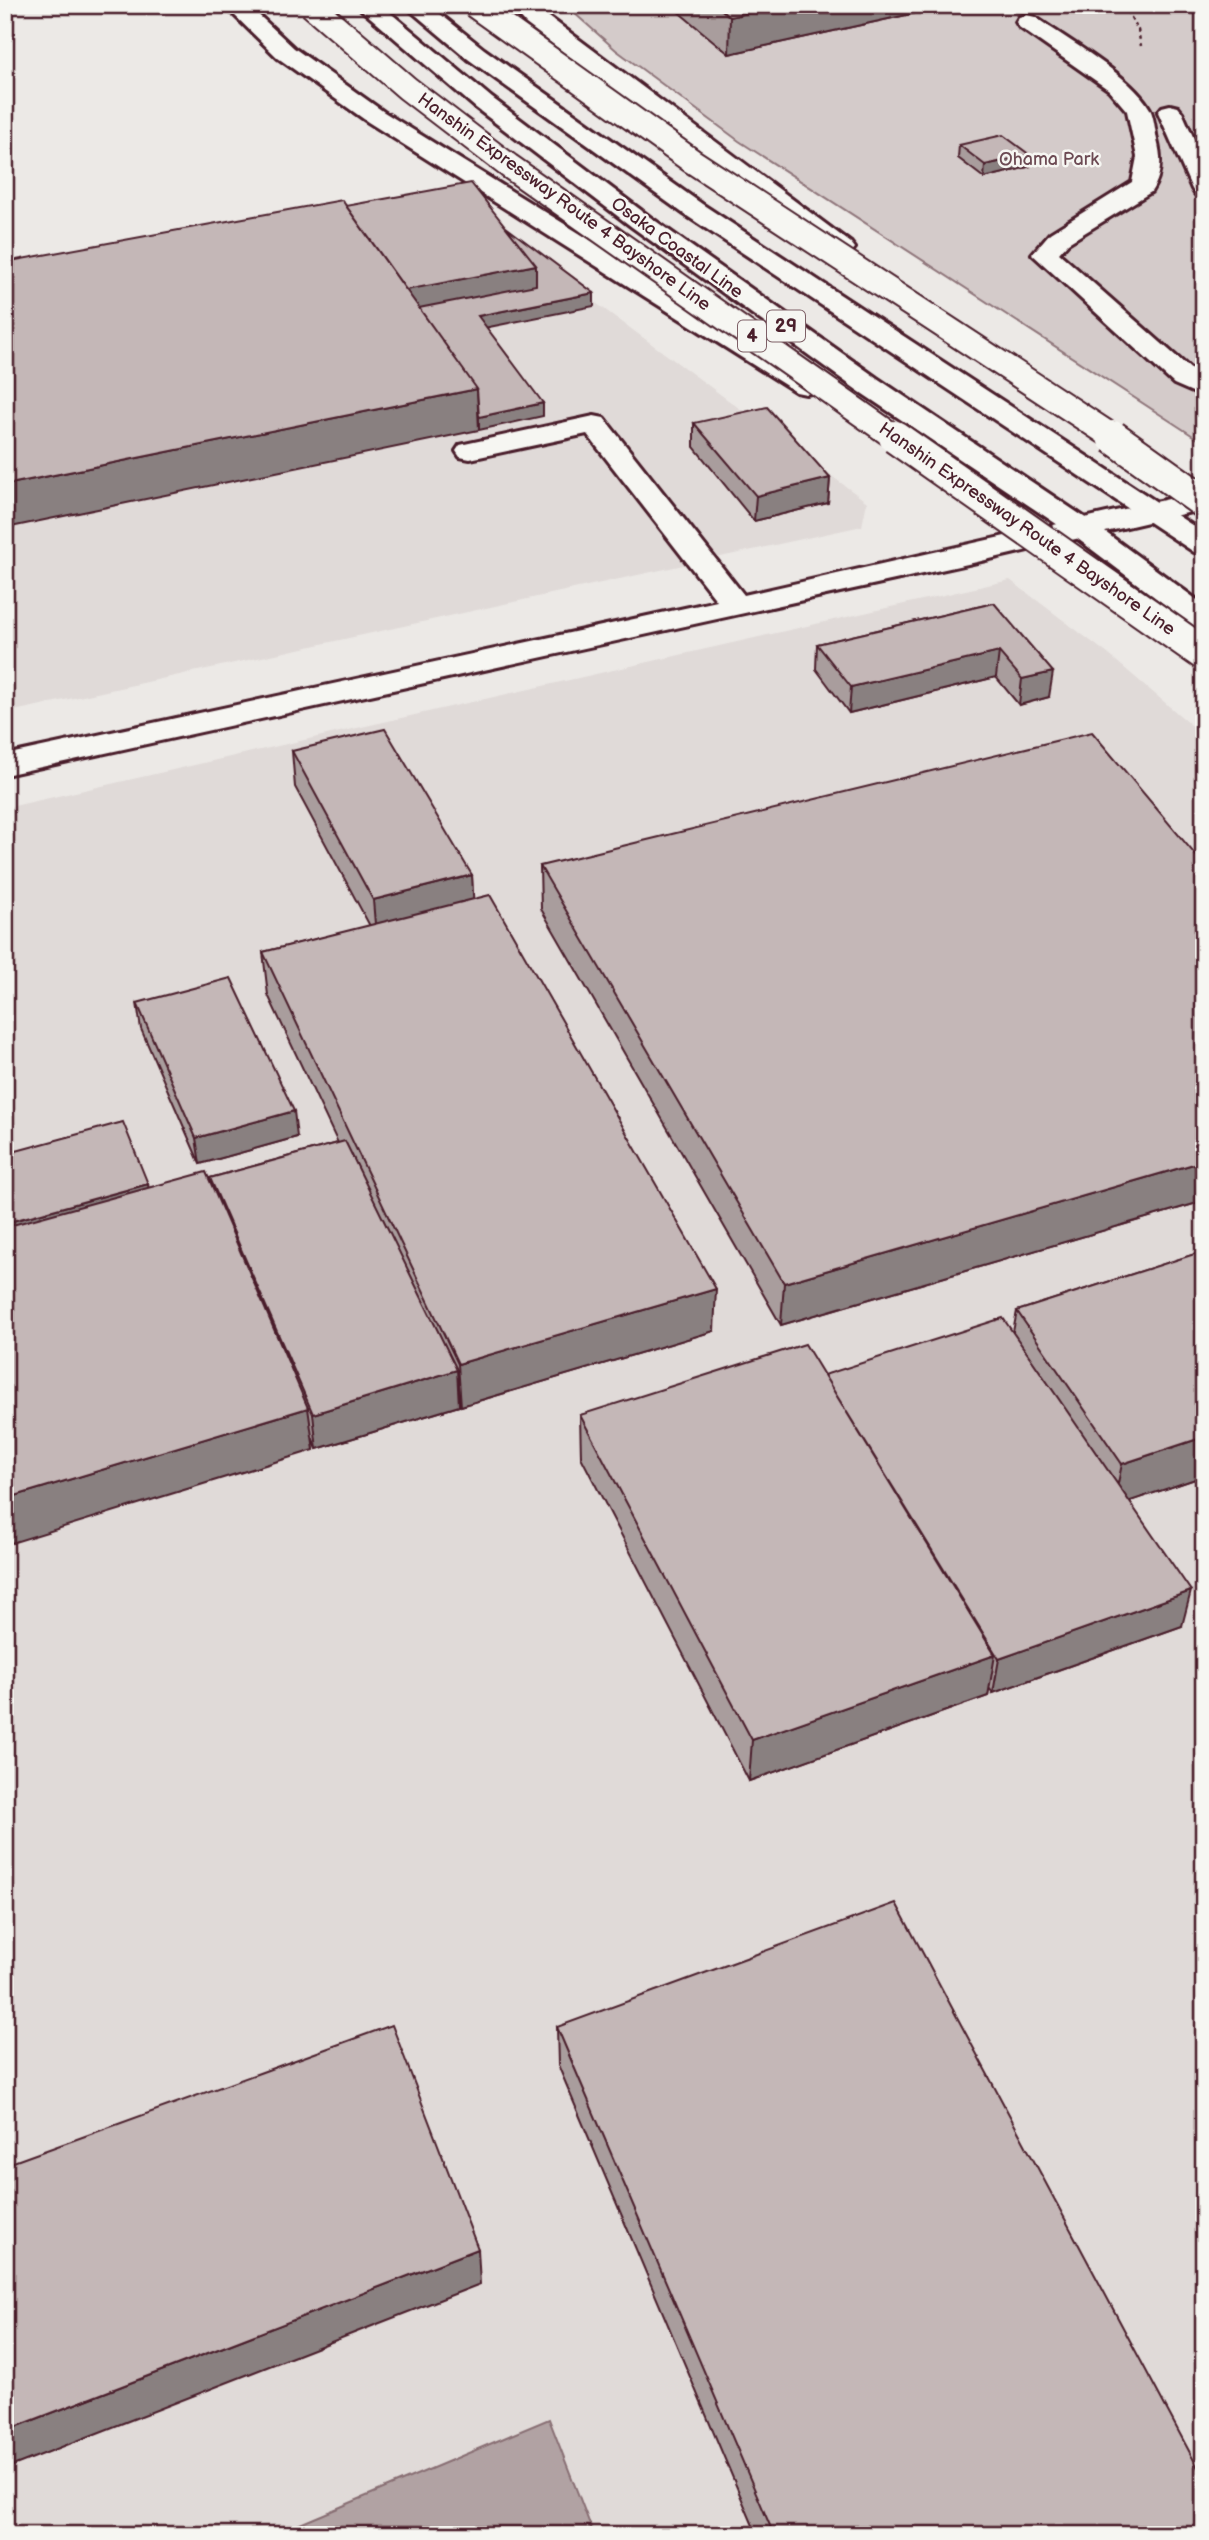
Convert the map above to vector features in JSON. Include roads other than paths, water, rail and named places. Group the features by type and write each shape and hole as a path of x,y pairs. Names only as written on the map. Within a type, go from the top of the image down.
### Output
{"main road":[{"path":"235,5 286,52 376,117 950,475"},
{"name":"Hanshin Expressway Route 4 Bayshore Line","path":"311,5 348,40 423,102 509,166 1204,654"},
{"path":"474,5 552,65 672,148 1069,407 1204,501"},
{"path":"520,5 534,19 841,248 904,299"},
{"name":"Osaka Coastal Line","path":"417,7 476,54 693,209 1204,546"},
{"name":"Osaka Coastal Line","path":"374,11 484,103 641,222 867,384 1080,527 1204,620"},
{"path":"1027,22 1117,85 1139,110 1149,157 1146,180 1142,187 1059,238 1045,254 1184,378 1204,389"},
{"path":"1170,112 1204,189"},
{"path":"470,451 594,424 736,606"},
{"path":"5,765 1204,501"}],"park label":[{"name":"Ohama Park","path":"1049,159"}]}
